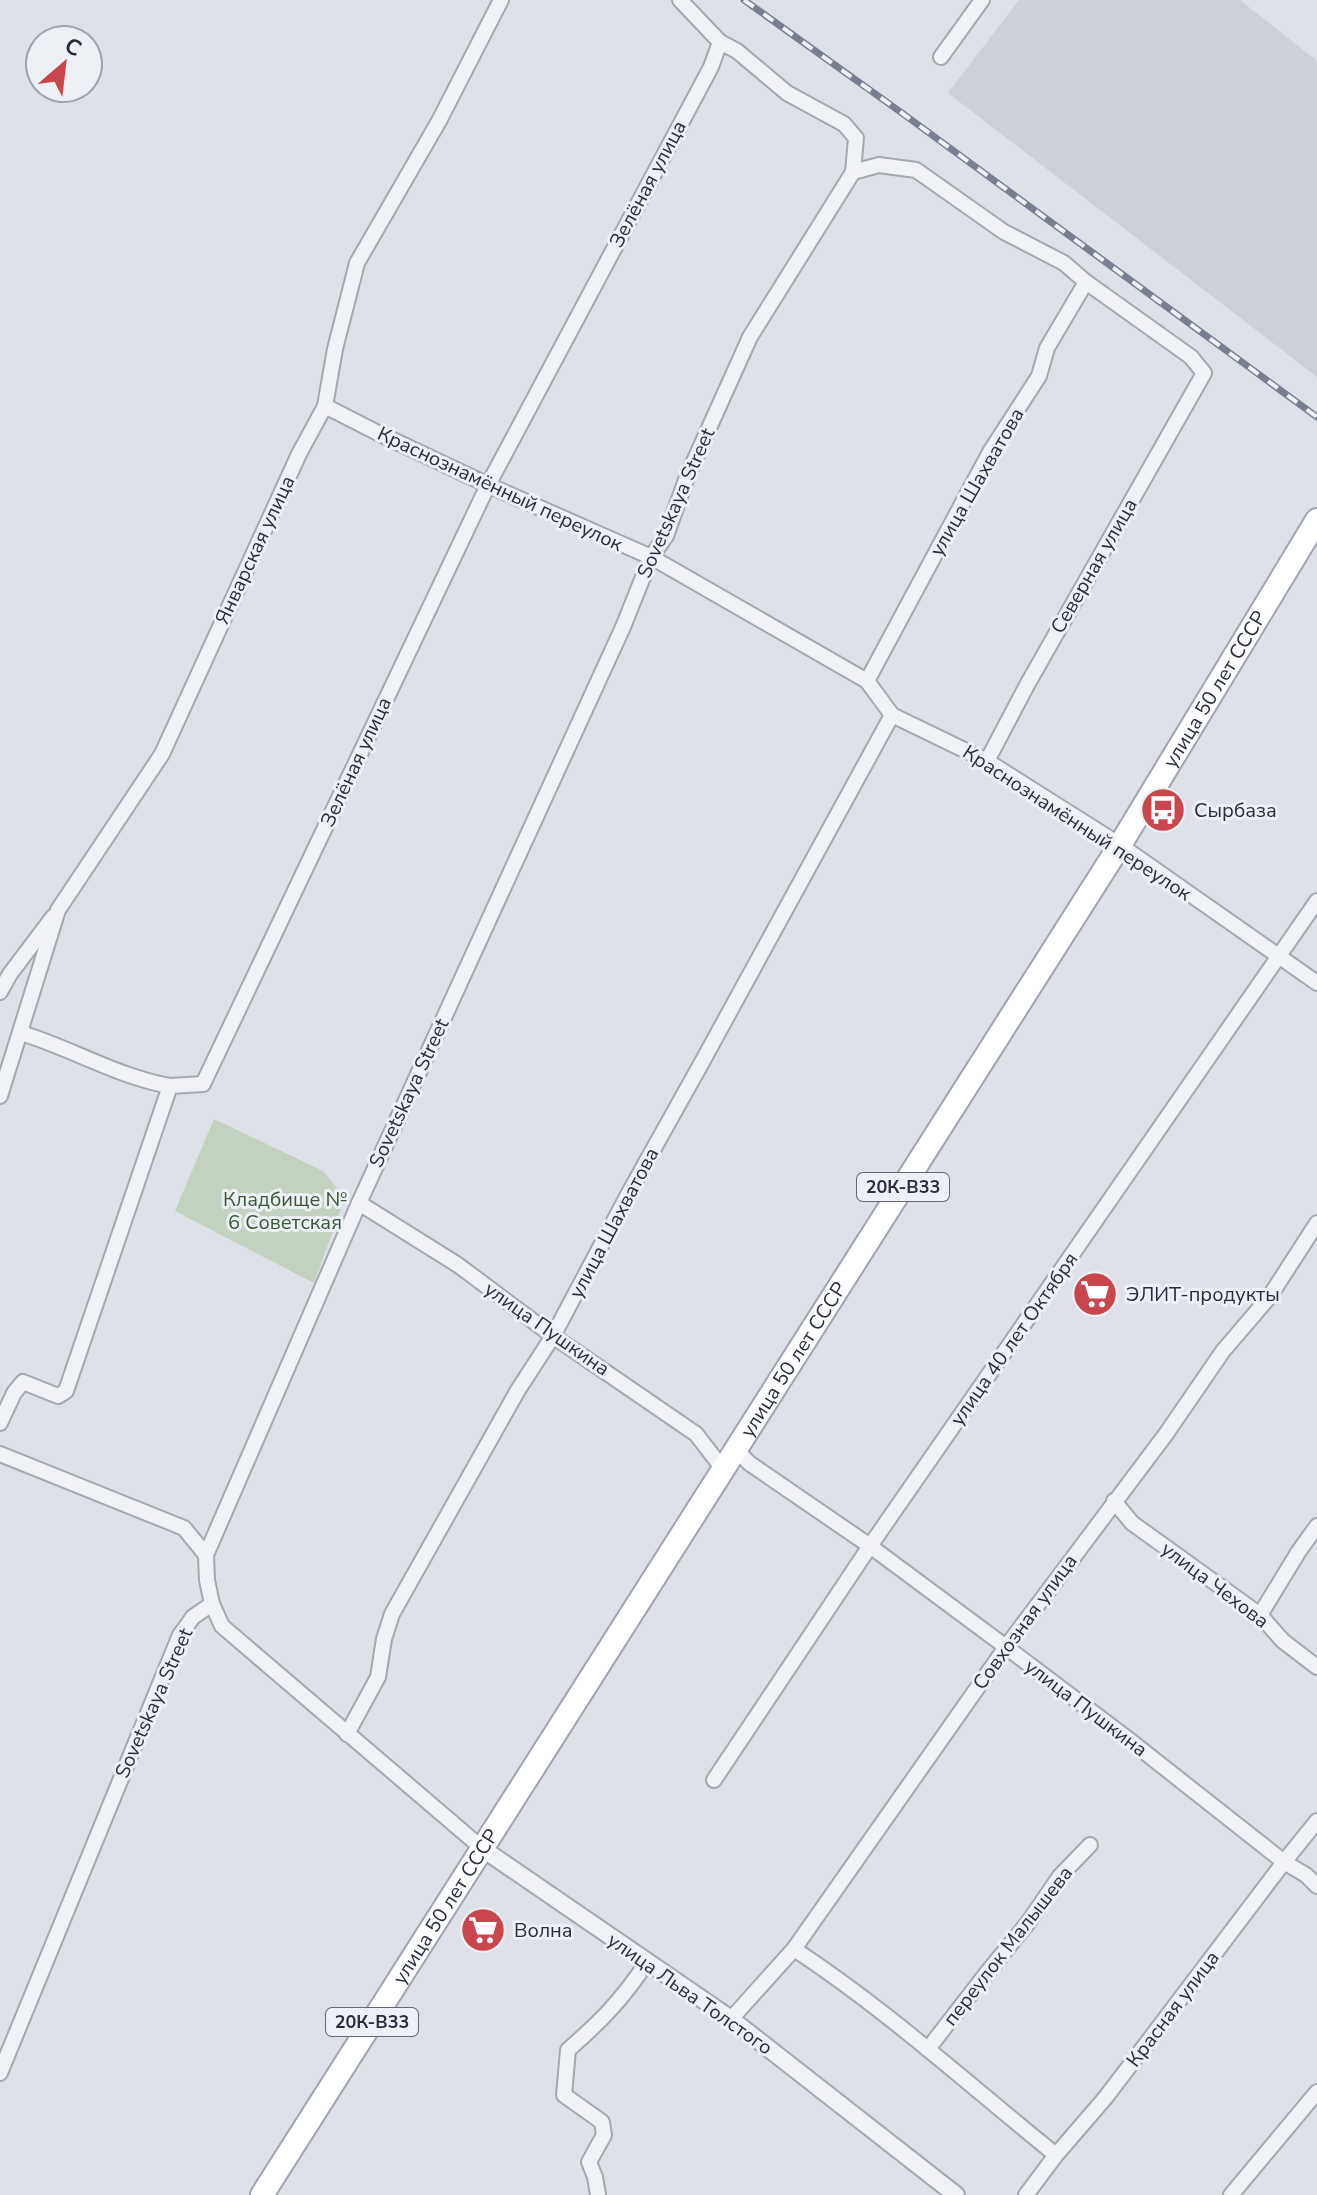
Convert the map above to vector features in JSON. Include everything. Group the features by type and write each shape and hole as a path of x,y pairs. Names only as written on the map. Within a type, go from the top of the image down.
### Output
{"main road":[{"name":"улица 50 лет СССР","path":"262,2195 1120,845 1317,520"}],"street":[{"name":"Январская улица","path":"0,1096 58,910 162,754 299,454 325,406 335,349 357,263 439,121 501,0"},
{"path":"680,0 720,42 737,51 787,93 844,124 856,138 853,172 879,165 916,170 1004,232 1064,263 1086,282"},
{"path":"941,57 982,0"},
{"name":"Зелёная улица","path":"170,1086 203,1084 488,485 711,67 720,42"},
{"name":"Sovetskaya Street","path":"0,2073 180,1635 193,1617 212,1604 206,1555 359,1203 623,627 651,557 666,536 687,477 750,337 853,172"},
{"name":"Северная улица","path":"987,761 1204,373 1191,357 1086,282"},
{"name":"улица Шахватова","path":"867,681 990,452 1039,376 1047,348 1086,282"},
{"name":"Краснознамённый переулок","path":"325,406 488,485 651,557 867,681 892,715 987,761 1120,845 1317,983"},
{"name":"улица Шахватова","path":"347,1734 378,1677 392,1614 511,1403 553,1336 892,715"},
{"name":"улица 40 лет Октября","path":"714,1780 870,1546 1317,901"},
{"path":"0,992 58,910"},
{"path":"0,1423 14,1393 23,1382 58,1396 66,1391 170,1086 150,1083 21,1033"},
{"name":"улица Пушкина","path":"359,1203 458,1265 553,1336 696,1434 723,1469"},
{"name":"Совхозная улица","path":"731,2019 794,1949 1006,1647 1166,1434 1223,1351 1270,1296 1317,1223"},
{"name":"улица Пушкина","path":"736,1449 749,1463 870,1546 1006,1647 1317,1886"},
{"path":"0,1454 184,1528 206,1555"},
{"name":"улица Чехова","path":"1114,1501 1132,1523 1260,1615 1283,1641 1317,1667"},
{"path":"1260,1615 1317,1526"},
{"name":"улица Льва Толстого","path":"212,1604 222,1626 483,1849 731,2019 956,2195"},
{"name":"Красная улица","path":"1026,2195 1106,2097 1317,1821"},
{"name":"переулок Малышева","path":"928,2049 1027,1924 1060,1876 1090,1845"},
{"path":"794,1949 928,2049 1056,2155"},
{"path":"598,2195 589,2162 604,2135 602,2122 564,2095 568,2050 604,2019 629,1990 647,1962"},
{"path":"1231,2195 1317,2092"}],"shaded area":[{"path":"1019,0 1240,0 1317,61 1317,377 948,93"}],"green space":[{"name":"Кладбище № 6 Советская","path":"214,1119 323,1171 345,1198 314,1283 175,1211"}],"railway":[{"path":"744,0 1317,417"}],"place":[{"name":"Сырбаза","path":"1163,810"},
{"name":"ЭЛИТ-продукты","path":"1095,1294"},
{"name":"Волна","path":"483,1930"}]}
